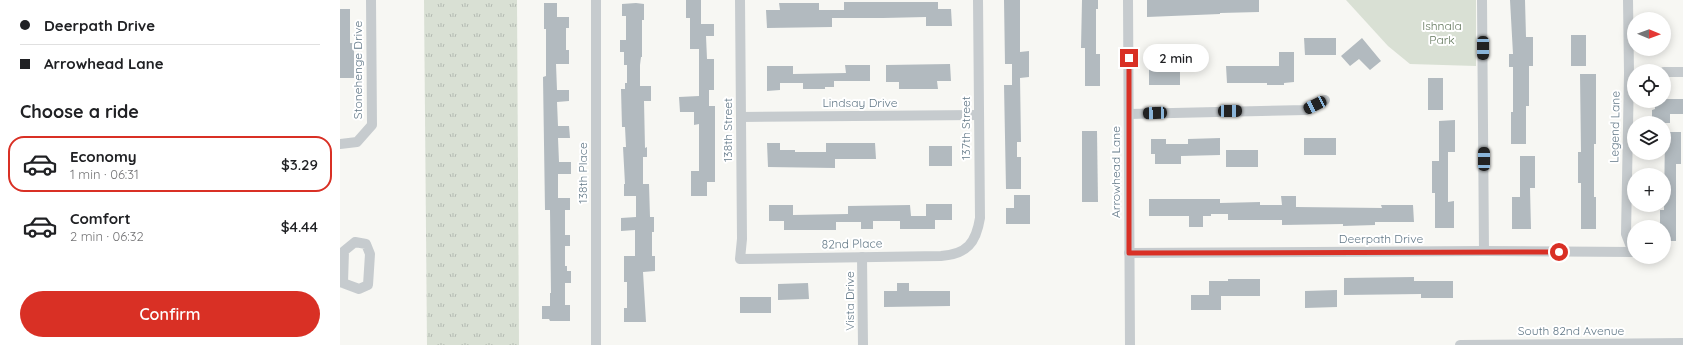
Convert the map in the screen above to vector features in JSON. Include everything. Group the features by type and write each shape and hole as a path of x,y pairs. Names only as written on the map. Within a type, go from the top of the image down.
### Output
{"street":[{"name":"Stonehenge Drive","path":"340,144 357,142 372,125 371,0"},
{"name":"138th Place","path":"596,0 596,345"},
{"name":"138th Street","path":"740,0 740,260"},
{"name":"137th Street","path":"963,250 975,237 980,218 978,0"},
{"name":"Arrowhead Lane","path":"1128,0 1130,345"},
{"path":"1482,0 1484,251"},
{"name":"Legend Lane","path":"1628,0 1632,64"},
{"path":"1671,72 1683,72"},
{"path":"1129,114 1306,110 1325,100"},
{"name":"Legend Lane","path":"1627,237 1631,108"},
{"name":"Lindsay Drive","path":"741,117 978,115"},
{"path":"355,242 366,244 370,254 368,285 359,289 341,282 344,251 355,242"},
{"name":"82nd Place","path":"740,260 941,256 950,255 963,250"},
{"name":"Deerpath Drive","path":"1129,253 1484,251 1627,252"},
{"name":"Vista Drive","path":"862,257 863,345"},
{"name":"South 82nd Avenue","path":"1460,345 1683,343"}],"green space":[{"path":"424,0 517,0 519,345 427,345"},
{"name":"Ishnala Park","path":"1346,0 1476,0 1476,66 1410,64 1388,46"}],"building":[{"path":"686,0 701,0 701,24 714,24 714,36 706,36 707,59 714,59 714,90 709,90 709,106 715,106 715,182 707,182 707,196 691,196 691,171 699,171 699,124 694,125 694,112 680,112 679,97 699,96 699,49 690,49 690,18 686,18"},
{"path":"1004,0 1020,0 1020,52 1029,51 1029,77 1020,78 1021,142 1017,142 1017,157 1021,157 1021,189 1006,189 1004,85 1012,85 1012,64 1005,64"},
{"path":"1082,0 1098,0 1098,9 1096,9 1096,54 1100,54 1100,86 1085,86 1085,48 1081,48"},
{"path":"1147,0 1259,0 1259,12 1147,17"},
{"path":"1510,0 1525,0 1526,37 1533,37 1533,66 1529,66 1529,106 1526,106 1526,144 1511,144 1513,67 1509,67 1509,54 1513,54"},
{"path":"844,2 938,2 938,9 951,9 952,26 926,26 926,17 832,18 832,27 767,28 766,10 780,10 779,3 819,3 819,10 844,10"},
{"path":"544,3 557,3 557,17 569,17 569,28 566,28 566,50 569,50 569,64 556,64 557,90 569,90 569,101 557,102 558,126 569,126 570,138 558,138 559,162 571,162 571,174 558,174 558,198 570,198 570,210 565,210 565,235 570,235 570,246 565,246 565,266 567,266 567,271 571,271 571,283 565,283 565,305 570,305 570,321 550,321 549,319 542,319 542,306 550,306 551,293 550,210 545,210 543,77 546,76 546,29 544,29"},
{"path":"622,4 644,4 644,20 642,20 640,86 651,86 651,101 644,101 645,148 647,147 647,157 643,157 643,184 649,184 650,217 654,217 654,232 652,232 652,256 655,256 655,271 643,272 646,322 624,322 624,308 627,308 627,282 624,282 624,256 635,256 635,230 621,231 621,218 636,217 636,196 624,196 625,184 623,147 626,147 625,127 622,127 621,89 625,89 625,83 627,83 627,65 624,65 624,52 620,52 620,40 626,40 626,16 622,16"},
{"path":"340,9 350,9 350,43 354,43 354,78 340,78"},
{"path":"1571,35 1586,35 1586,66 1571,66"},
{"path":"1304,38 1336,38 1336,55 1305,55"},
{"path":"1362,38 1381,61 1370,70 1359,59 1350,66 1341,56"},
{"path":"1279,52 1294,52 1294,82 1284,83 1284,85 1267,85 1267,83 1227,83 1226,66 1279,66"},
{"path":"950,64 951,81 937,81 938,89 899,89 899,82 886,82 886,65"},
{"path":"845,65 870,65 870,81 834,81 834,87 825,87 825,89 803,89 803,83 780,83 780,90 767,91 767,66 793,66 793,74 846,73"},
{"path":"1149,68 1180,68 1180,85 1149,85"},
{"path":"1580,74 1596,74 1594,197 1596,197 1596,229 1581,229 1581,183 1578,183 1578,152 1581,152"},
{"path":"1428,78 1443,78 1443,110 1428,110"},
{"path":"1671,99 1683,99 1683,114 1652,116 1652,110 1671,108"},
{"path":"1455,120 1455,152 1448,152 1448,202 1454,201 1454,228 1435,228 1435,193 1432,193 1432,161 1439,161 1439,121"},
{"path":"1082,131 1097,131 1098,202 1082,202"},
{"path":"1671,132 1681,132 1681,164 1676,164 1676,241 1671,241 1671,220 1660,220 1660,212 1671,212 1671,168 1665,168 1665,160 1671,160"},
{"path":"1220,138 1220,155 1181,156 1181,164 1155,164 1155,154 1151,154 1151,139 1166,139 1166,144 1188,144 1188,139"},
{"path":"1304,138 1336,138 1336,155 1304,155"},
{"path":"767,143 780,143 780,150 795,150 795,152 826,152 826,143 875,143 876,159 835,159 835,168 768,167"},
{"path":"929,146 952,146 952,166 929,166"},
{"path":"1226,150 1258,150 1258,167 1226,167"},
{"path":"1520,156 1535,156 1535,188 1530,188 1531,229 1512,229 1512,197 1520,197"},
{"path":"1014,195 1030,195 1030,224 1006,224 1006,208 1014,208"},
{"path":"1281,196 1296,196 1296,207 1382,208 1381,205 1413,205 1414,222 1375,222 1375,225 1343,226 1343,224 1282,225 1282,220 1228,220 1228,214 1211,214 1211,216 1203,216 1203,227 1189,227 1189,216 1149,216 1149,199 1220,199 1220,203 1260,202 1260,205 1282,205"},
{"path":"926,204 952,204 952,220 935,220 935,229 900,229 900,221 873,221 873,229 861,229 861,222 836,222 836,230 784,230 784,221 769,221 769,205 793,205 793,215 848,214 848,206 910,205 911,216 926,216"},
{"path":"1414,277 1414,281 1453,281 1453,298 1421,298 1421,294 1344,295 1344,278"},
{"path":"1228,279 1260,279 1260,296 1221,296 1221,310 1191,310 1191,295 1209,295 1209,281 1228,281"},
{"path":"808,283 809,299 778,300 778,284"},
{"path":"897,283 909,283 909,291 950,291 950,306 884,307 884,291 897,291"},
{"path":"1337,290 1337,307 1305,308 1305,291"},
{"path":"740,297 771,297 771,313 740,313"}],"route":[{"path":"1129,58 1129,253 1559,252"}]}
